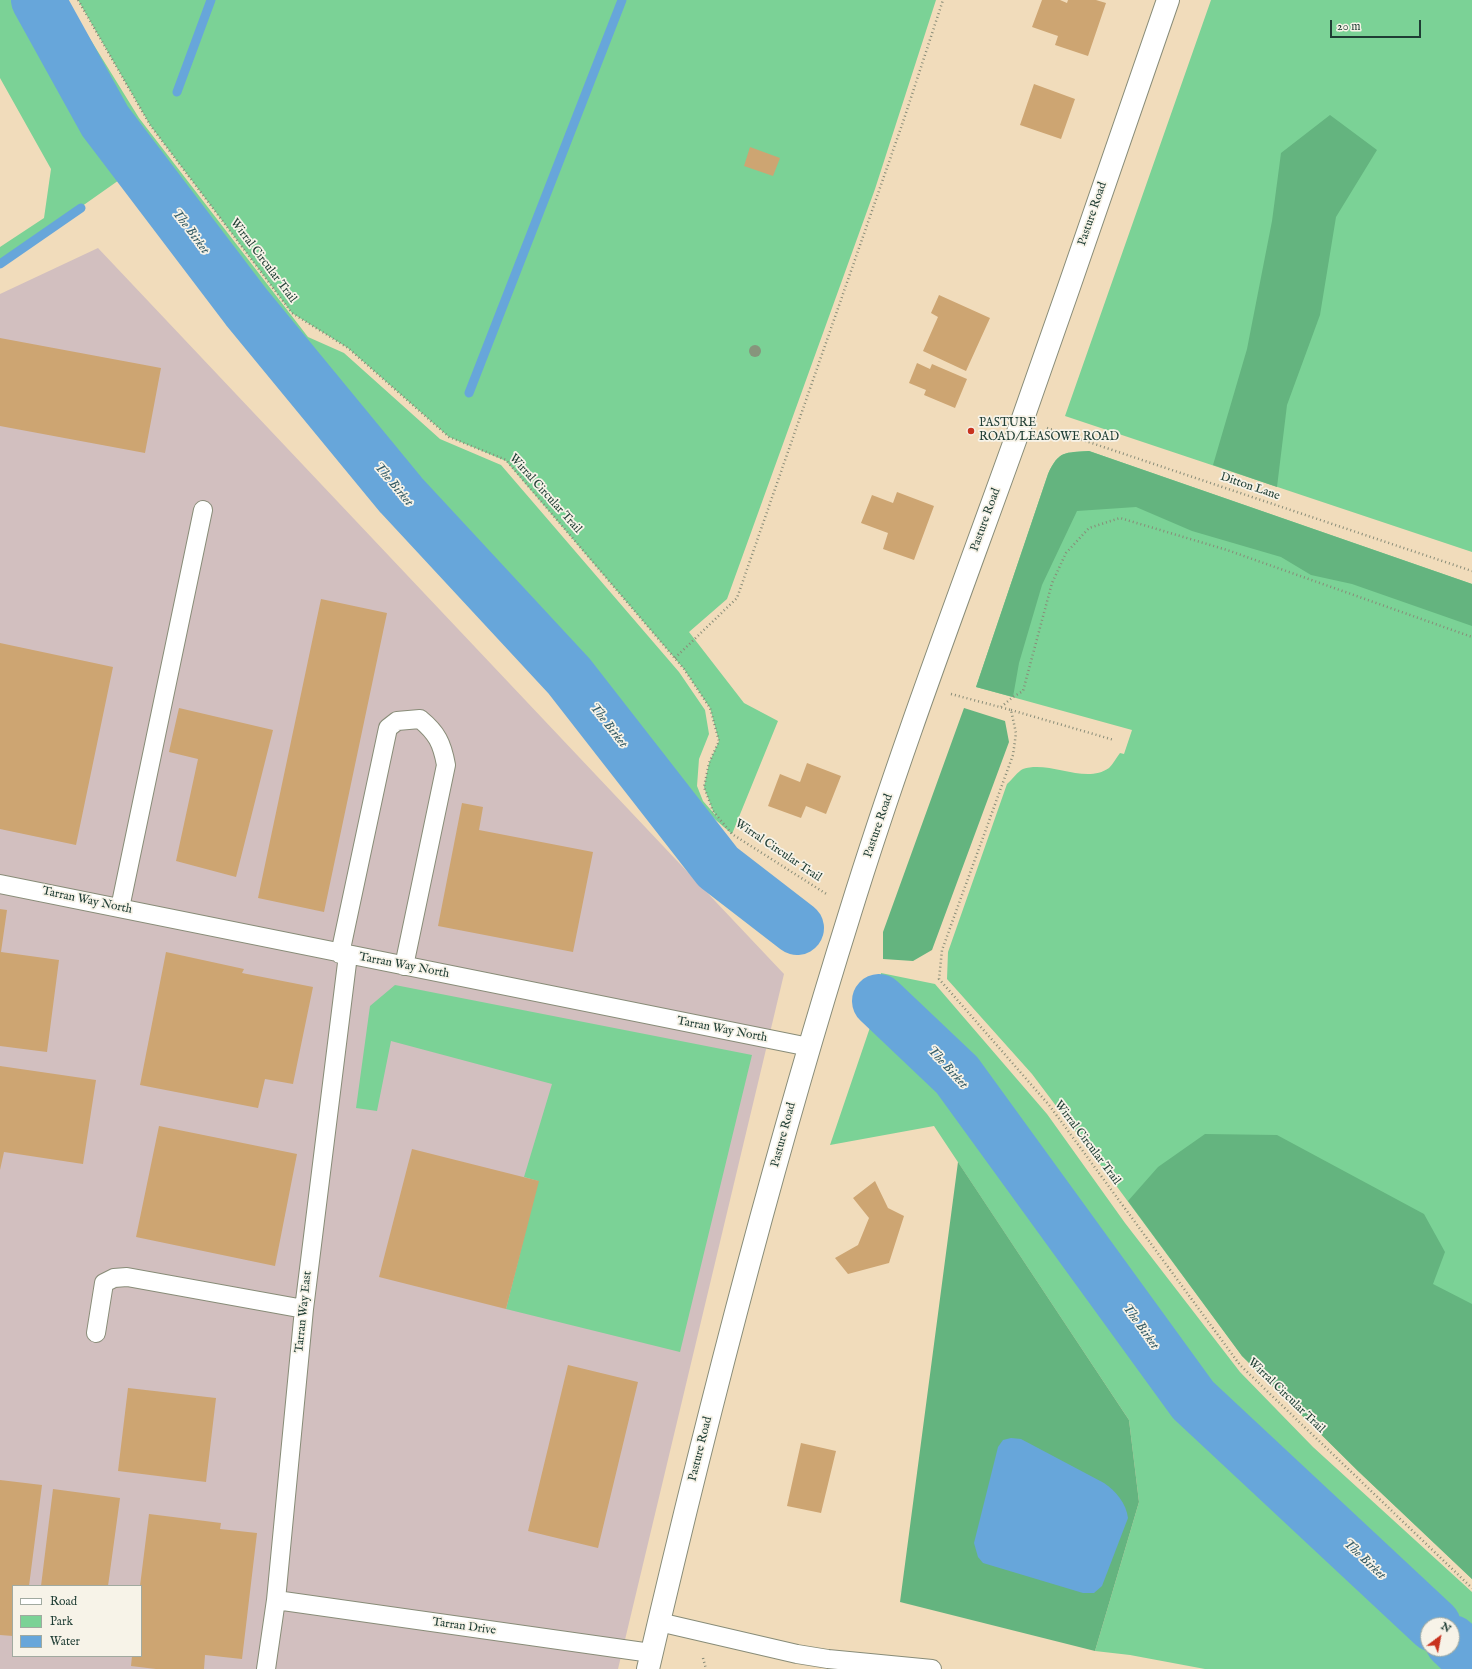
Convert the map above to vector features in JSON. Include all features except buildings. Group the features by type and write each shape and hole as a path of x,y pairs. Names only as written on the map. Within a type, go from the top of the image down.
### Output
{"main road":[{"name":"Pasture Road","path":"650,1661 739,1300 808,1047 851,910 926,687 1022,420 1168,0"}],"lane":[{"path":"120,908 203,510"},
{"name":"Tarran Way East","path":"266,1669 276,1600 304,1309 344,954 388,728 396,720 420,719 430,727 438,738 443,748 446,764 404,966"},
{"name":"Tarran Way North","path":"0,884 808,1047"},
{"path":"96,1333 104,1284 114,1278 127,1277 304,1309"},
{"name":"Tarran Drive","path":"276,1600 650,1661"},
{"path":"659,1622 797,1654 828,1659 932,1669"}],"path":[{"name":"Wirral Circular Trail","path":"78,0 150,125 292,313 348,348 449,437 506,460 684,669 710,708 719,741 709,764 704,787 713,811 732,834 851,910"},
{"path":"675,658 737,598 904,119 943,0"},
{"name":"Ditton Lane","path":"1022,420 1472,571"},
{"path":"1001,707 1022,691 1052,583 1066,553 1089,528 1120,518 1227,550 1472,637"},
{"path":"926,687 1114,740"},
{"name":"Wirral Circular Trail","path":"1011,710 1016,733 1013,755 942,950 939,979 1049,1105 1240,1364 1472,1588"}],"shaded area":[{"path":"98,248 784,974 618,1669 0,1669 0,294"}],"green space":[{"path":"0,0 38,0 105,121 139,166 0,264 0,247 44,218 51,169 0,78"},
{"path":"56,0 66,0 139,118 308,337 344,353 440,439 501,465 679,672 705,710 709,734 699,759 697,786 703,801 718,818 713,811 704,787 709,763 719,741 710,708 684,669 506,461 449,437 348,348 292,313 150,125 78,0 936,0 875,189 727,599 689,632 744,703 778,721 732,834 681,790 536,603 327,382 232,262 115,103"},
{"path":"1211,0 1472,0 1472,552 1065,416"},
{"path":"1330,115 1377,150 1336,217 1320,315 1287,405 1277,487 1213,465 1247,349 1272,221 1281,153"},
{"path":"1089,451 1472,584 1472,1579 1358,1471 1242,1356 1032,1074 947,979 948,952 1007,784 1021,770 1033,767 1044,767 1089,774 1100,773 1112,765 1120,753 1124,754 1132,730 976,687 1048,474 1059,457 1064,454"},
{"path":"1089,451 1472,584 1472,626 1352,584 1311,575 1281,557 1192,531 1136,507 1077,511 1042,585 1019,663 1013,697 976,687 1048,474 1059,457 1064,454"},
{"path":"964,708 1005,721 1009,742 932,950 913,961 883,959 883,932"},
{"path":"881,973 935,984 1047,1114 1125,1223 1240,1372 1313,1447 1472,1592 1472,1669 1205,1669 1130,1655 1095,1651 1139,1502 1129,1420 934,1126 830,1145 879,1001"},
{"path":"395,985 752,1055 680,1352 506,1309 538,1181 524,1177 552,1084 391,1041 377,1111 356,1108 370,1006"},
{"path":"1205,1134 1277,1135 1424,1214 1445,1252 1433,1284 1472,1304 1472,1579 1358,1471 1242,1356 1128,1201 1158,1167"},
{"path":"958,1162 1129,1420 1139,1502 1095,1651 900,1602"}],"water":[{"path":"1011,1438 1021,1439 1104,1483 1113,1490 1123,1502 1128,1518 1102,1586 1094,1593 1083,1593 983,1563 978,1557 974,1543 998,1447 1003,1440"}],"waterway":[{"name":"The Birket","path":"38,0 105,121 247,308 401,495 569,676 718,867 797,928"},
{"path":"177,92 211,0"},
{"path":"469,393 622,0"},
{"path":"0,264 81,208"},
{"name":"The Birket","path":"879,1001 957,1075 1193,1400 1425,1617"},
{"name":"The Birket","path":"1460,1650 1472,1661"}],"place":[{"name":"PASTURE ROAD/LEASOWE ROAD","path":"971,431"}]}
